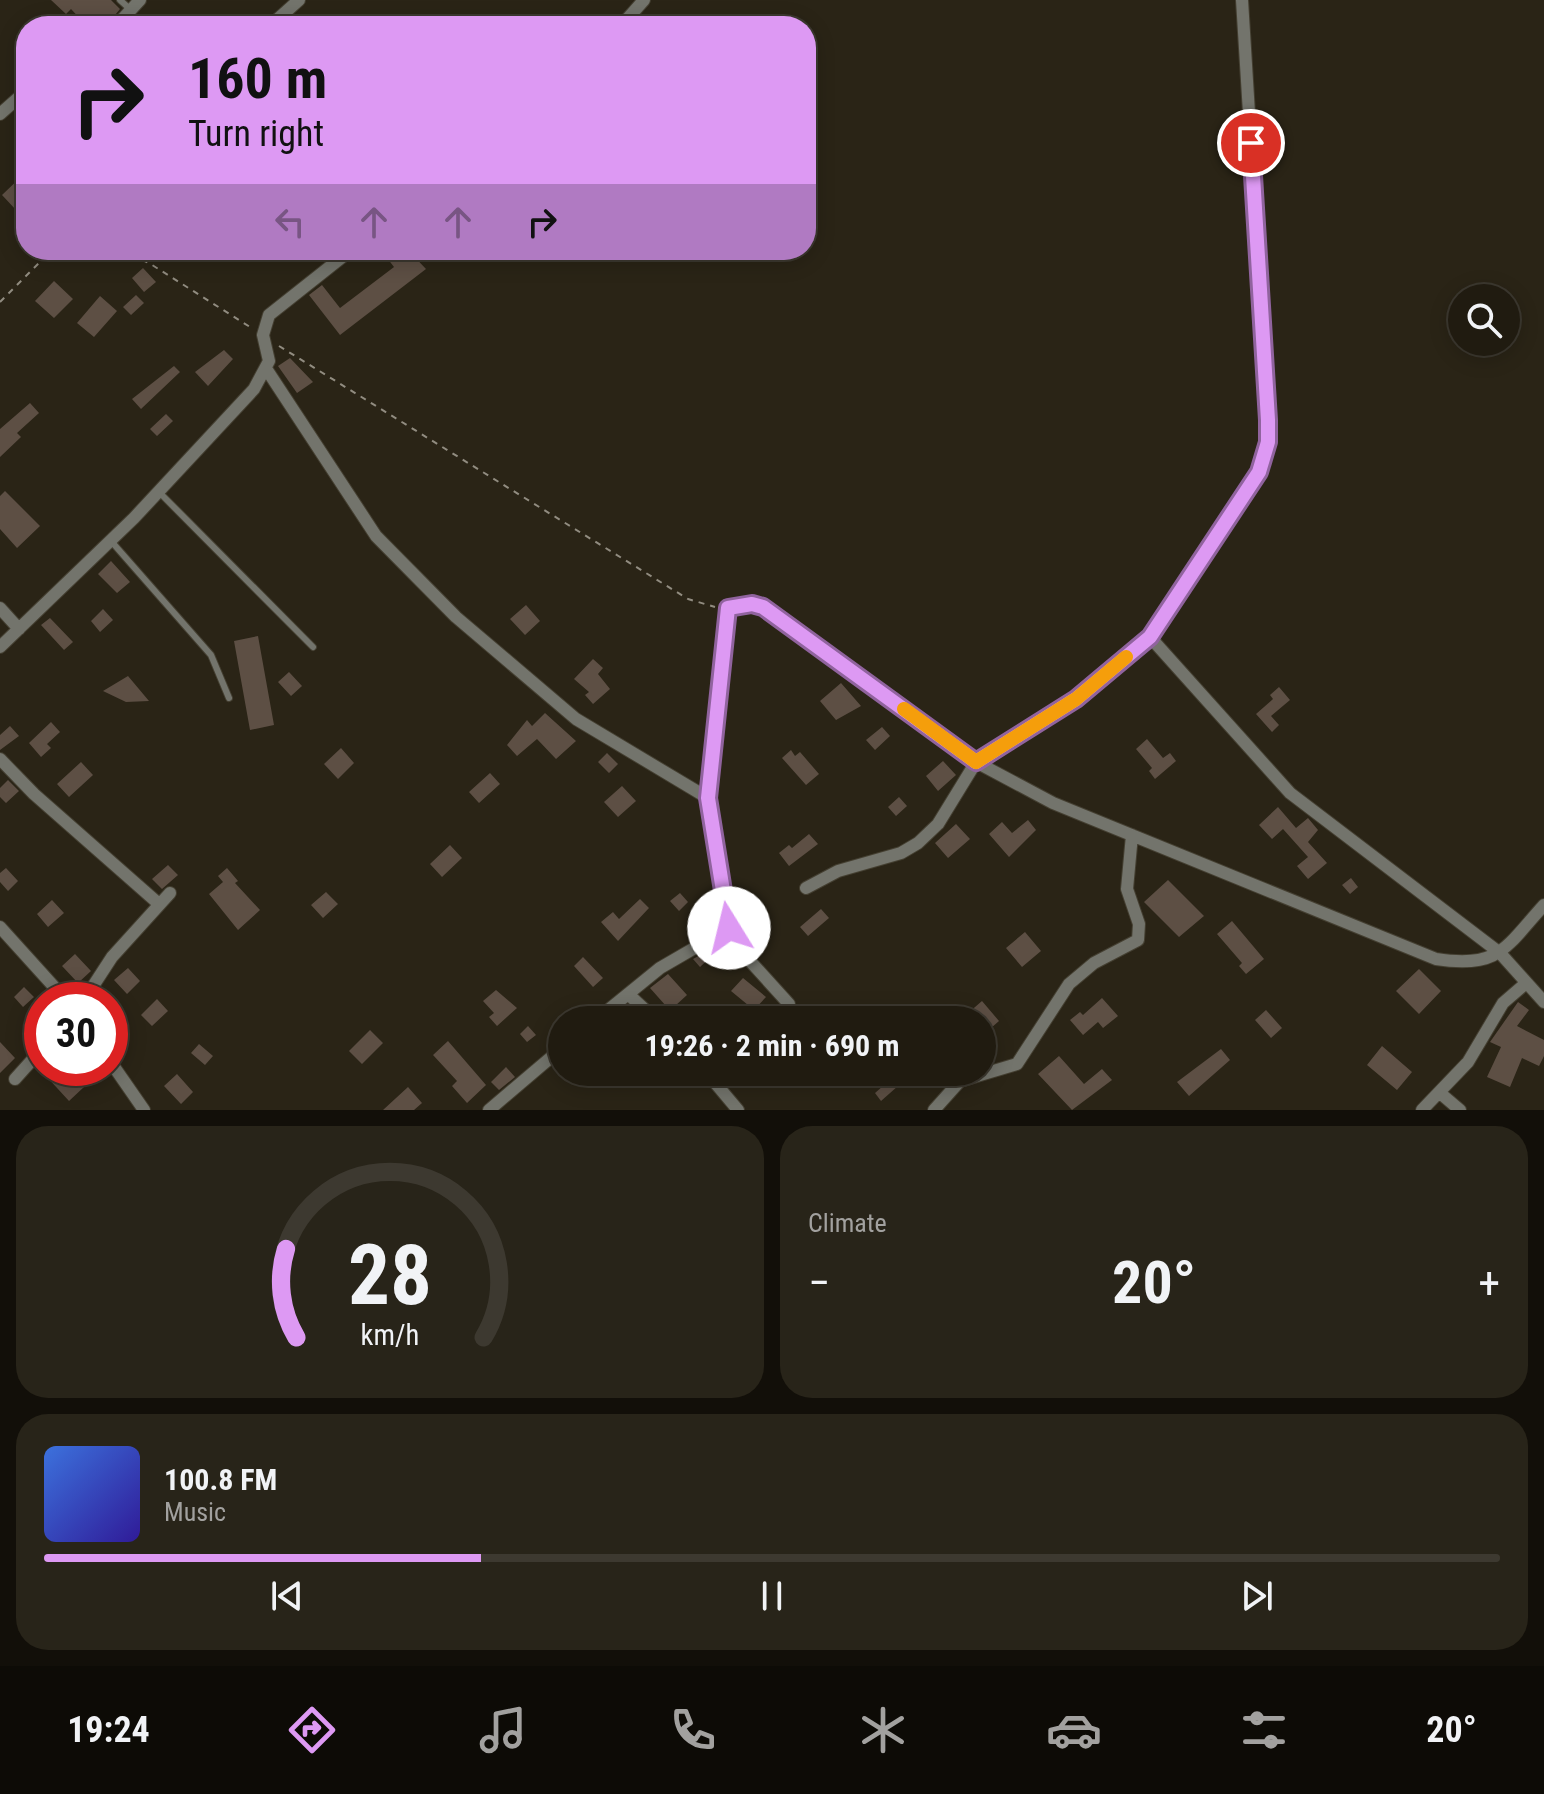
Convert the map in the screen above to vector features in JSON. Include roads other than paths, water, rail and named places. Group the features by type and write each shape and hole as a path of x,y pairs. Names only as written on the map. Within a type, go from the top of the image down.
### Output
{"street":[{"path":"125,16 140,0"},
{"path":"281,16 299,0"},
{"path":"630,16 644,0"},
{"path":"806,888 838,871 901,853 918,843 938,824 976,762 1076,699 1150,637 1259,472 1268,442 1242,0"},
{"path":"0,114 16,100"},
{"path":"0,647 111,541 254,389 267,370 269,361 263,335 269,315 338,260"},
{"path":"267,370 376,536 446,608 576,719 708,798"},
{"path":"789,1004 750,961 729,928 708,798 728,608 752,604 763,607 976,762 1053,803 1436,959 1483,961 1500,953 1544,905"},
{"path":"0,608 19,629"},
{"path":"1150,637 1290,793 1500,953 1544,1002"},
{"path":"0,759 34,794 159,904"},
{"path":"934,1110 960,1081 1017,1064 1069,984 1094,963 1138,940 1139,924 1127,889 1132,835"},
{"path":"96,982 112,957 170,893"},
{"path":"0,927 50,982"},
{"path":"613,1006 660,968 729,928"},
{"path":"1422,1110 1468,1062 1503,1003 1525,984"},
{"path":"628,994 641,1006"},
{"path":"489,1110 548,1060"},
{"path":"15,1079 24,1069"},
{"path":"127,1086 144,1110"},
{"path":"718,1086 738,1110"},
{"path":"1440,1093 1460,1110"}],"lane":[{"path":"120,0 131,10"},
{"path":"158,491 313,647"},
{"path":"111,541 211,655 229,698"}]}
